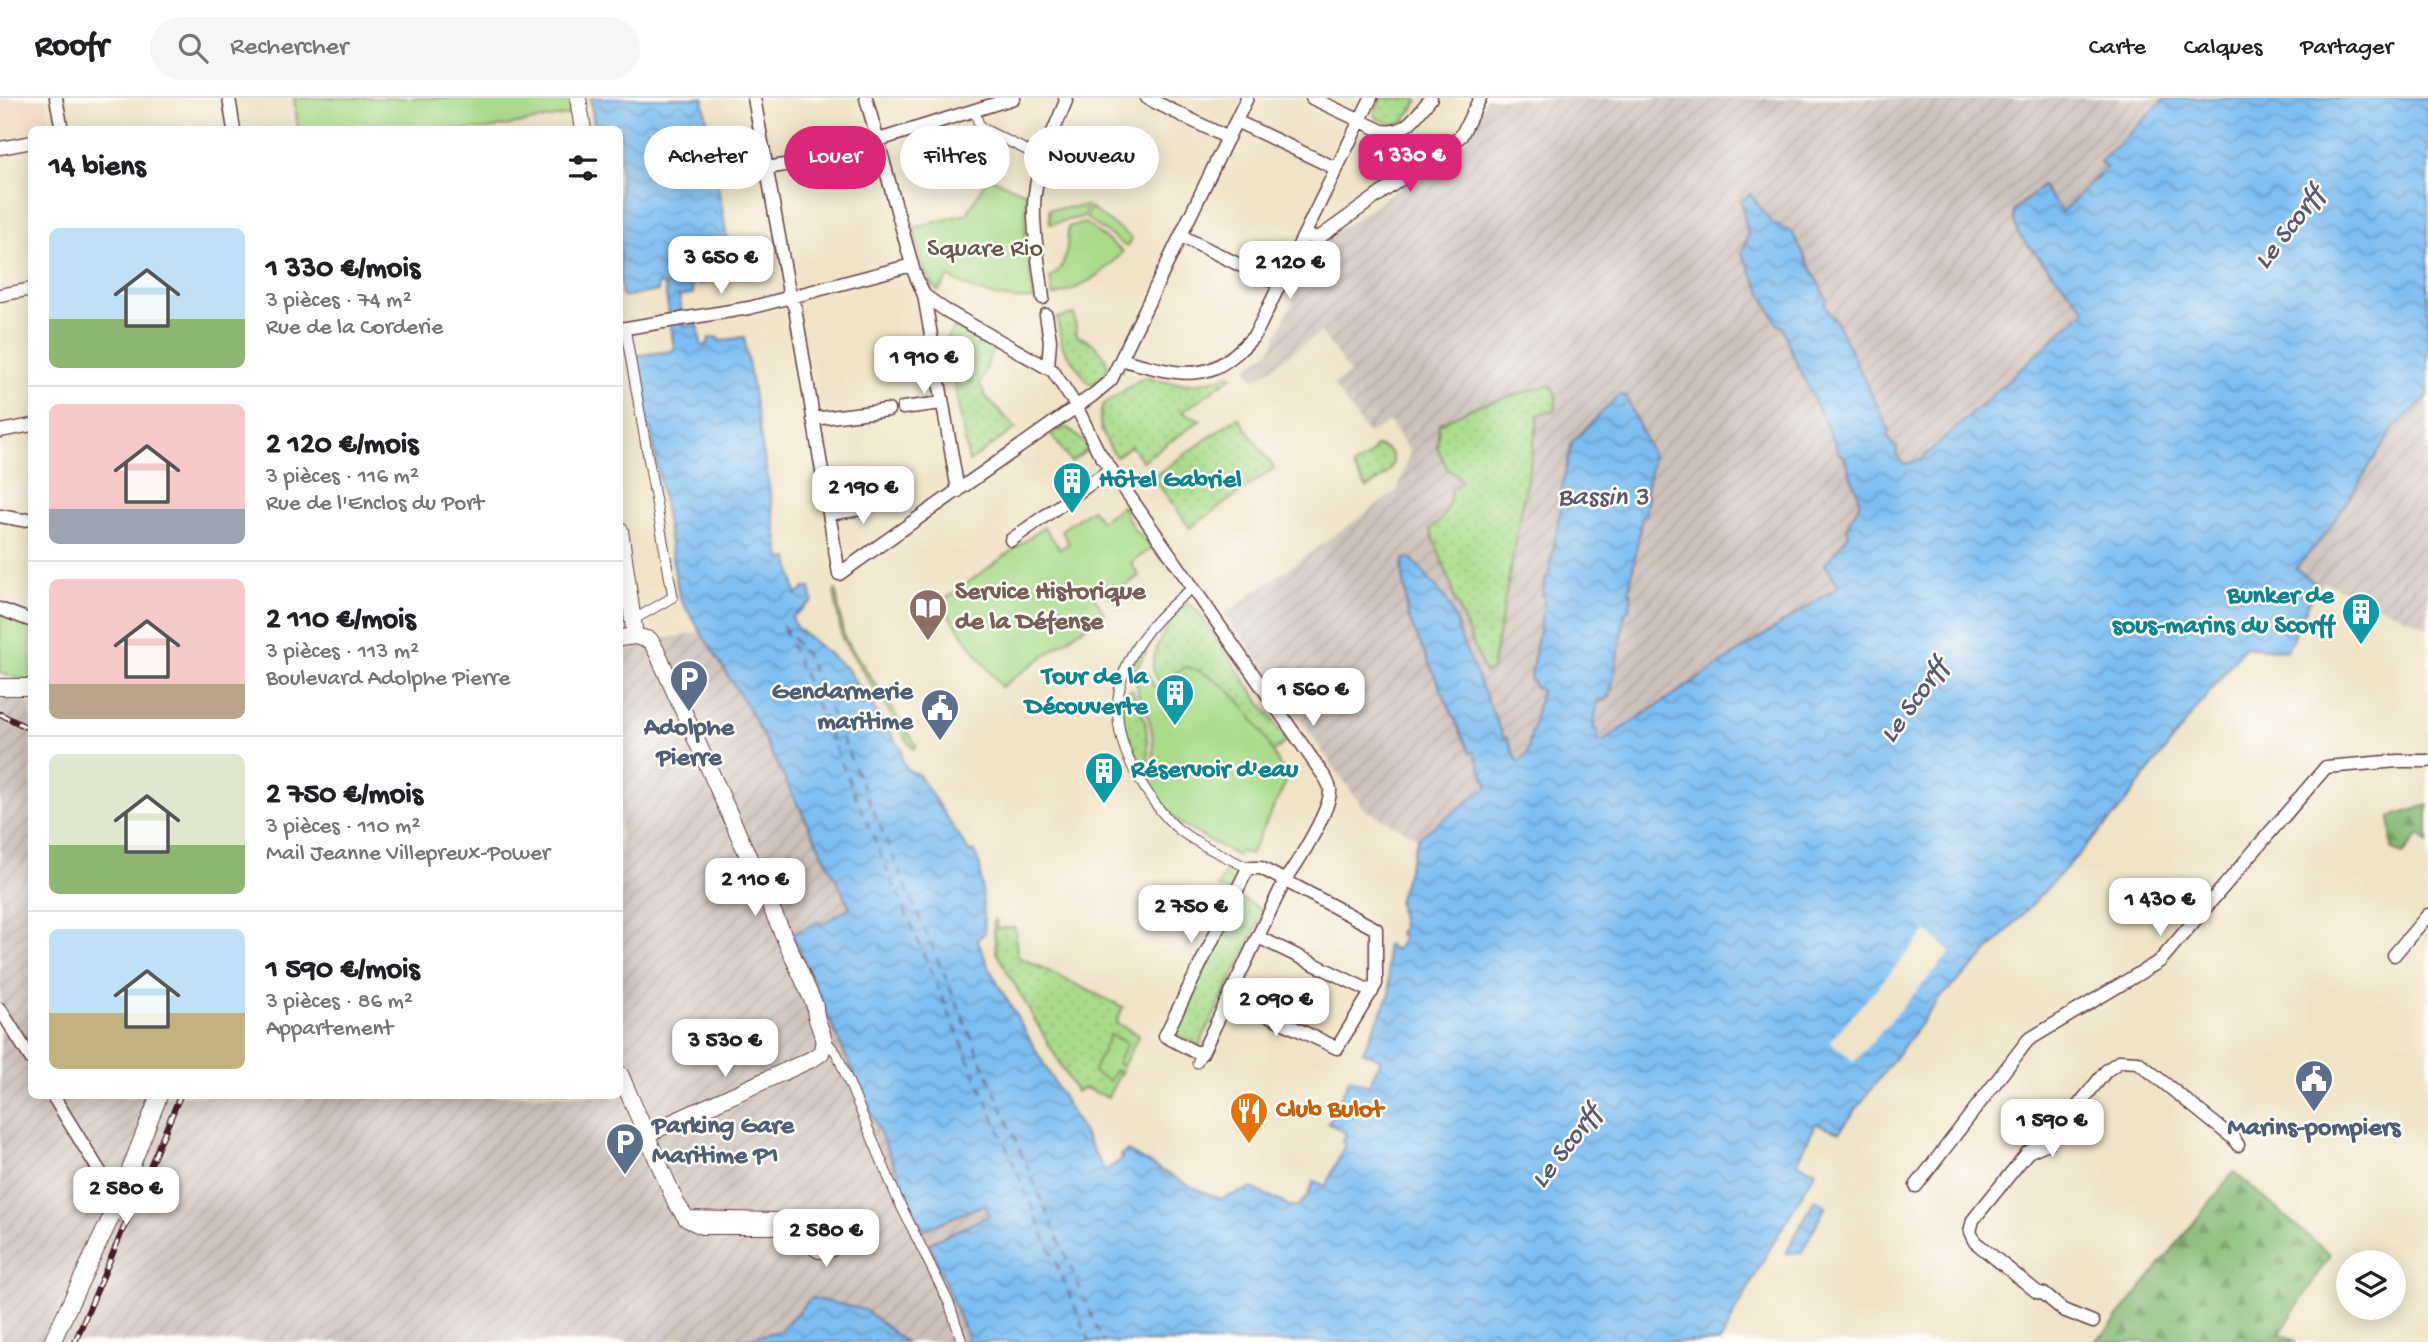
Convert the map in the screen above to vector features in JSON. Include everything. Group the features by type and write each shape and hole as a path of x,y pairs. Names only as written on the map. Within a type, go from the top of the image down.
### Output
{"street":[{"path":"56,98 61,126"},
{"path":"229,98 233,126"},
{"path":"578,98 582,126"},
{"path":"754,98 759,126"},
{"path":"866,98 874,126"},
{"path":"886,138 974,110 991,101 1014,98"},
{"path":"1055,126 1065,98"},
{"path":"1147,98 1228,138"},
{"path":"770,189 790,298 795,308 837,575 1111,380 1247,98"},
{"path":"1312,98 1382,131 1398,131 1411,123 1431,98"},
{"path":"1122,359 1177,373 1205,373 1236,354 1255,335 1371,98"},
{"path":"1303,237 1320,237 1461,136 1480,98"},
{"path":"974,110 980,127 1024,149"},
{"path":"1236,121 1337,169"},
{"path":"0,148 28,143"},
{"path":"886,170 912,265 924,295 958,491"},
{"path":"1037,189 1035,230 1044,298"},
{"path":"1181,236 1280,285"},
{"path":"623,328 749,308 912,265"},
{"path":"0,295 28,290"},
{"path":"924,295 945,310 1053,371 1076,406 1098,451 1319,766 1330,788 1325,809 1300,858 1285,880 1199,1058 1193,1051 1162,1041 1248,868"},
{"path":"1046,315 1050,340 1048,367"},
{"path":"623,333 673,597 629,631"},
{"path":"903,408 942,403"},
{"path":"813,419 888,410"},
{"path":"0,431 28,426"},
{"path":"1011,540 1111,469"},
{"path":"829,514 862,509 881,497"},
{"path":"0,516 28,519"},
{"path":"623,569 629,631"},
{"path":"1194,587 1162,613 1129,659 1119,687 1116,720 1128,760 1155,805 1180,830 1248,868 1261,868 1376,929 1376,984 1337,1048 1229,997"},
{"path":"0,609 28,620"},
{"path":"629,631 650,640 657,652 815,1006 814,1013 824,1038 837,1054 897,1198 949,1303 962,1342"},
{"path":"0,687 28,687"},
{"path":"1916,1186 2028,1040 2160,961 2326,767 2428,761"},
{"path":"2394,955 2428,915"},
{"path":"1258,937 1372,992"},
{"path":"0,1009 28,1054"},
{"path":"647,1134 812,1059 821,1053 824,1038"},
{"path":"2093,1322 2063,1310 1975,1242 1970,1232 1973,1220 2012,1171 2028,1152 2048,1143 2105,1071 2120,1061 2138,1062 2238,1145"},
{"path":"623,1081 676,1203 687,1219 702,1226 784,1226 819,1250 832,1248 838,1238 832,1225 822,1222 687,1219"},
{"path":"55,1099 118,1201"},
{"path":"52,1342 118,1201 158,1099"}],"shaded area":[{"path":"0,98 46,98 51,126 28,126 28,135 0,140"},
{"path":"1487,98 2166,98 2100,162 2106,167 2086,310 1919,462 1917,460 1908,464 1902,463 1896,454 1898,450 1848,470 1860,494 1858,509 1847,529 1848,534 1825,564 1839,586 1603,741 1597,741 1598,730 1528,748 1522,761 1418,838 1364,809 1224,614 1398,490 1410,452 1390,422 1368,434 1333,385 1350,373 1321,332 1255,380 1246,368 1270,351 1318,245 1466,141"},
{"path":"2428,396 2428,627 2324,582 2319,587 2296,568 2328,531 2394,428"},
{"path":"701,632 750,711 851,908 821,925 794,935 923,1230 985,1204 989,1216 966,1331 969,1342 905,1342 865,1310 733,1342 687,1342 682,1337 664,1342 0,1342 0,686 28,703 28,1099 623,1099 623,646"}],"green space":[{"path":"294,98 578,98 580,113 504,126 298,126"},
{"path":"1381,98 1415,98 1418,101 1404,121 1395,125 1376,118 1374,114"},
{"name":"Square Rio","path":"1010,186 1026,193 1025,237 1034,299 989,295 949,277 938,291 933,285 919,253 913,228 967,214 981,189 1010,189"},
{"path":"1087,206 1083,217 1050,224 1049,209"},
{"path":"1090,208 1132,238 1127,247 1086,218"},
{"path":"1085,223 1123,252 1092,279 1053,296 1050,278 1064,261 1068,227"},
{"path":"1074,314 1077,336 1098,348 1107,363 1104,374 1090,385 1063,348 1057,318"},
{"path":"955,327 993,348 980,385 986,397 1016,428 969,462 946,339"},
{"path":"1230,374 1233,376 1182,412 1201,420 1142,461 1131,446 1116,457 1101,426 1103,405 1144,377 1187,384"},
{"path":"1550,385 1556,394 1555,407 1554,411 1539,414 1492,669 1485,673 1430,529 1443,517 1451,490 1461,482 1456,474 1448,470 1437,447 1439,424 1476,406"},
{"path":"1238,417 1274,468 1190,528 1153,477"},
{"path":"1068,428 1090,448 1071,462 1051,434"},
{"path":"1376,446 1385,448 1393,461 1390,470 1367,488 1353,467 1370,455"},
{"path":"1122,506 1134,530 1152,548 1131,563 1139,576 1108,598 1099,586 1091,592 1105,614 1001,687 940,603 1044,527 1060,549 1069,543 1061,530 1092,509 1101,521"},
{"path":"836,590 844,637 917,746 913,749 842,639 834,592"},
{"path":"1187,603 1196,609 1287,741 1273,752 1247,712 1214,679 1185,667 1170,676 1166,684 1162,684 1154,672 1154,656 1165,630"},
{"path":"0,609 28,620 28,681 0,673"},
{"path":"1167,613 1129,679 1127,676 1134,661"},
{"path":"1186,667 1204,673 1235,696 1259,728 1287,780 1250,855 1240,851 1237,856 1184,826 1163,807 1142,776 1153,772 1153,750 1149,719 1138,694 1141,670 1148,673 1153,685 1162,691 1170,676"},
{"path":"1132,689 1146,724 1149,766 1143,770 1123,722 1121,697"},
{"path":"2428,805 2428,843 2419,835 2403,854 2392,850 2390,817"},
{"path":"1230,863 1241,869 1229,892 1218,887"},
{"path":"1238,897 1265,911 1199,1046 1171,1033"},
{"path":"996,919 997,929 1015,927 1017,956 1123,1007 1116,1023 1139,1035 1123,1066 1117,1063 1126,1043 1110,1035 1115,1069 1121,1072 1108,1097 1084,1088 1076,1092 996,952 993,920"},
{"path":"1110,1035 1127,1043 1117,1063 1123,1066 1121,1072 1115,1070 1109,1081 1093,1072"},
{"path":"2234,1172 2330,1255 2280,1334 2297,1342 2093,1342 2106,1332"}],"water":[{"path":"590,98 703,98 708,126 644,126 644,189 719,189 734,278 699,284 697,279 692,280 693,294 679,296 684,326 698,324 701,344 704,346 708,344 709,338 718,337 719,341 744,337 781,559 789,558 796,595 805,588 810,588 813,601 792,617 795,626 847,669 902,750 905,765 918,774 970,853 974,851 980,866 985,933 977,939 989,968 1105,1171 1122,1159 1121,1155 1127,1151 1192,1187 1221,1199 1252,1188 1290,1206 1298,1206 1307,1197 1314,1181 1326,1186 1345,1144 1342,1142 1346,1133 1328,1123 1350,1078 1368,1086 1381,1060 1363,1051 1390,994 1386,948 1387,945 1396,950 1403,937 1399,934 1402,927 1398,901 1418,838 1488,787 1474,752 1470,753 1408,617 1402,565 1404,559 1413,560 1446,599 1504,738 1507,737 1518,763 1527,754 1541,690 1534,687 1534,682 1530,681 1545,597 1542,596 1548,577 1562,502 1559,501 1572,442 1619,395 1626,396 1653,457 1645,496 1648,497 1645,516 1642,516 1629,592 1632,592 1629,610 1626,610 1610,697 1608,696 1606,701 1598,700 1593,729 1598,730 1597,741 1603,741 1839,586 1825,564 1849,534 1847,529 1851,524 1848,522 1858,507 1859,496 1844,457 1840,455 1791,351 1783,327 1778,325 1742,254 1748,235 1741,201 1750,194 1773,224 1792,232 1890,432 1887,434 1893,446 1897,447 1897,455 1902,463 1907,464 1919,461 2086,310 2019,235 2014,221 2014,210 2042,186 2062,212 2106,167 2100,162 2166,98 2428,98 2428,396 2394,428 2328,531 2296,568 2317,585 2287,651 2244,647 2118,812 1984,956 1940,998 1839,1132 1816,1123 1797,1163 1816,1171 1766,1255 1720,1342 969,1342 929,1243 989,1216 985,1204 923,1230 794,939 793,934 819,921 821,925 850,907 750,711 679,597 651,429 647,430 633,356 674,349 665,287 661,284 658,285 658,291 623,297 623,126 595,126"},
{"path":"1815,1199 1826,1206 1801,1253 1786,1253"},
{"path":"811,1298 865,1310 905,1342 733,1342 779,1331"}],"pier":[{"path":"1927,931 1951,952 1854,1062 1830,1041"}],"ferry route":[{"path":"782,625 806,655 1103,1342"},
{"path":"784,629 1090,1342"}],"railway":[{"path":"0,714 28,728"},
{"path":"75,1342 179,1099"}],"place":[{"name":"Hôtel Gabriel","path":"1072,515"},
{"name":"Service Historique de la Défense","path":"928,642"},
{"name":"Bunker de sous-marins du Scorff","path":"2361,646"},
{"name":"Adolphe Pierre","path":"689,713"},
{"name":"Tour de la Découverte","path":"1175,727"},
{"name":"Gendarmerie maritime","path":"940,742"},
{"name":"Réservoir d'eau","path":"1104,805"},
{"name":"Marins-pompiers","path":"2314,1113"},
{"name":"Club Bulot","path":"1249,1145"},
{"name":"Parking Gare Maritime P1","path":"625,1176"}],"water label":[{"name":"Le Scorff","path":"2290,229"},
{"name":"Bassin 3","path":"1603,498"},
{"name":"Le Scorff","path":"1915,702"},
{"name":"Le Scorff","path":"1567,1148"}]}
